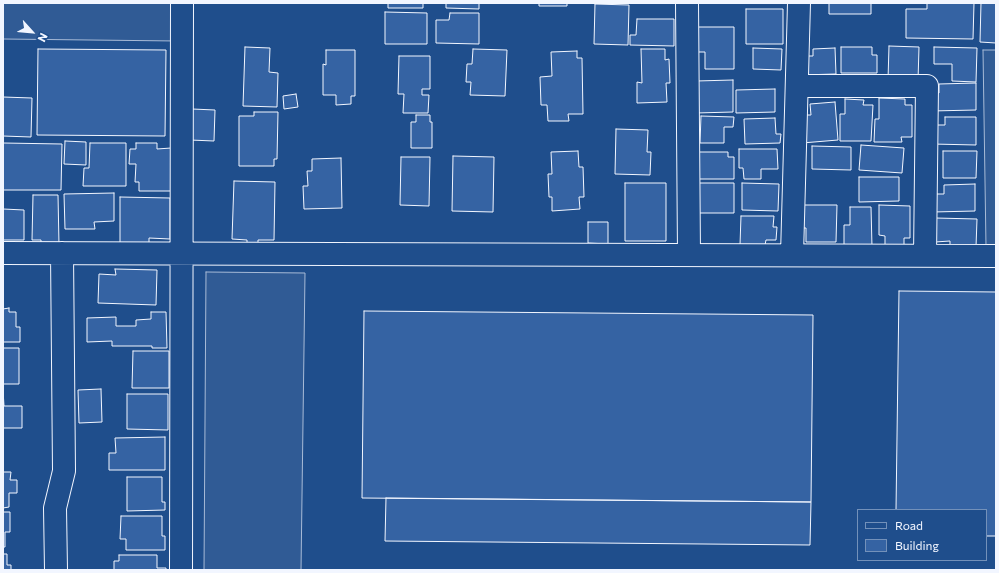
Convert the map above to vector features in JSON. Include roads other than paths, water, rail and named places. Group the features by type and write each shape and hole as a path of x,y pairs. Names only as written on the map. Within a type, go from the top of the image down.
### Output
{"street":[{"path":"181,570 183,252 182,3"},
{"path":"687,3 689,254"},
{"path":"792,255 799,3"},
{"path":"797,86 927,86 926,256"},
{"path":"3,252 996,256"},
{"path":"56,570 55,508 64,470 62,253"}]}
